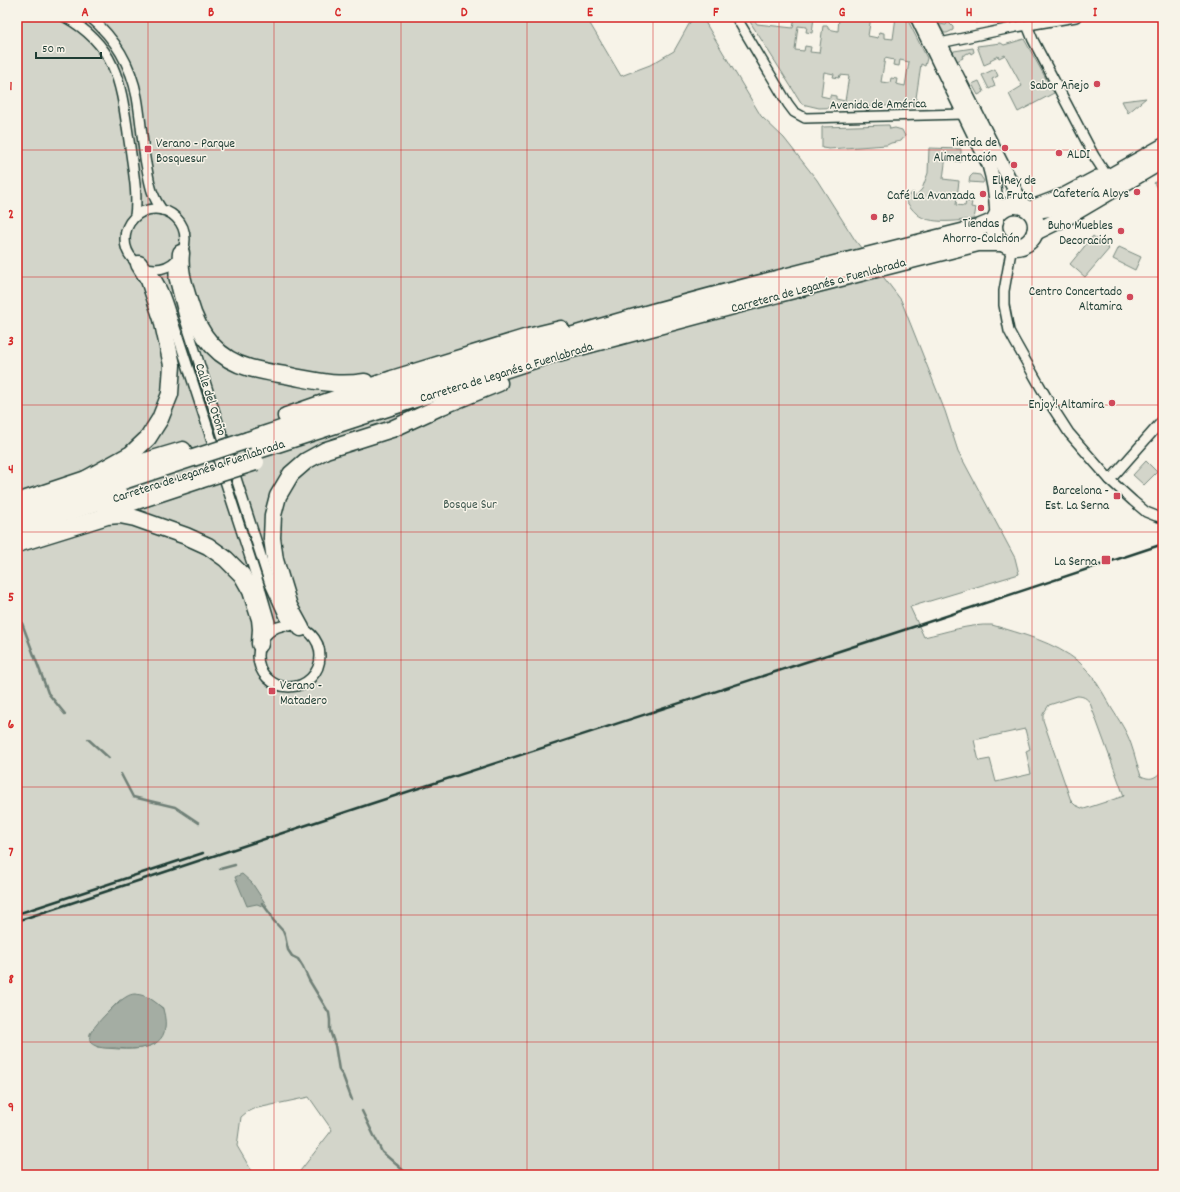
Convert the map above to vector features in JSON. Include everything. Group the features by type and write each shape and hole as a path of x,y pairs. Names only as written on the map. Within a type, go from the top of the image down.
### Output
{"highway":[{"path":"1026,208 1034,217 1035,222 1035,232 1032,239 1019,246 1008,245 997,237 994,229 996,217 1002,209 1016,205 1026,208 1049,208 1062,204 1163,147"},
{"path":"1035,232 1068,216 1163,160"},
{"name":"Carretera de Leganés a Fuenlabrada","path":"652,313 840,262 978,228 996,217"},
{"name":"Carretera de Leganés a Fuenlabrada","path":"17,516 195,464 550,355 978,243 1008,245"},
{"path":"178,258 181,275 199,328 207,341 222,355 233,362 249,368 333,384 350,384 392,379"},
{"path":"86,479 131,454 148,438 160,420 170,394 172,365 162,319 144,266"},
{"path":"250,446 426,405 782,294"},
{"path":"250,446 392,379 528,337 564,328 652,313"},
{"path":"17,542 195,464 250,446 431,380 550,342 652,313"},
{"path":"295,627 275,560 272,538 273,515 278,496 291,474 306,461 326,450 392,429 442,406 499,383"},
{"path":"17,502 86,479 195,464"},
{"name":"Carretera de Leganés a Fuenlabrada","path":"17,529 195,464"},
{"path":"17,542 106,516 135,518 186,536 214,550 226,559 242,575 251,591 260,619 264,639"}],"main road":[{"path":"917,17 935,41 1026,208"},
{"path":"927,17 964,114 989,166 996,196 996,217"}],"street":[{"path":"65,17 81,27 101,47 110,60 118,80 124,102 136,187 137,202 135,216"},
{"path":"90,17 115,43 125,60 133,79 150,185 154,199 162,210"},
{"name":"Avenida de América","path":"736,17 788,104 794,112 805,118 964,114"},
{"path":"935,41 1076,17"},
{"path":"1027,25 1033,40 1094,156 1109,178"},
{"path":"151,209 162,210 171,213 178,220 184,232 184,245 178,258 168,266 160,268 144,266 127,249 125,238 129,224 135,216 144,211 151,209"},
{"path":"1008,245 1004,305 1010,331 1049,402 1069,433 1110,480 1146,512 1163,518"},
{"name":"Calle del Otoño","path":"178,258 174,278 183,313 270,584 295,627"},
{"name":"Calle del Otoño","path":"144,266 156,278 162,290 260,588 270,622 264,639"},
{"path":"1110,480 1163,420"},
{"path":"278,627 295,627 314,638 320,651 319,665 314,675 309,680 297,686 282,687 269,680 259,666 258,654 264,639 278,627"}],"green space":[{"name":"Bosque Sur","path":"17,17 586,17 621,76 650,65 674,51 693,17 702,17 761,116 784,138 817,180 855,240 901,300 945,411 958,451 1015,558 1019,574 910,607 924,637 966,627 992,625 1037,639 1059,649 1079,662 1089,672 1097,684 1123,726 1141,776 1152,778 1161,772 1163,775 1163,1175 297,1175 332,1130 309,1097 253,1109 241,1117 237,1146 254,1175 17,1175","holes":["1077,696 1085,698 1090,703 1124,796 1084,809 1075,805 1071,801 1043,720 1043,714 1049,705","1025,729 1030,749 1026,751 1031,774 996,782 990,759 979,761 974,740","149,998 163,1008 155,1044 148,1047 134,1049 97,1047 90,1034 106,1014 120,1000"]},
{"path":"747,17 752,17 757,24 793,28 795,17 814,17 812,33 806,32 807,27 798,26 795,50 804,51 805,46 811,47 810,52 819,53 823,26 828,26 828,29 838,31 839,17 871,17 868,36 878,38 879,32 884,33 884,38 893,39 896,17 906,17 927,58 925,66 921,64 915,105 819,108 802,104","holes":["885,58 894,60 893,65 899,66 900,60 909,62 905,86 896,84 897,79 891,78 890,83 881,82","824,72 834,74 833,77 839,78 840,75 849,76 845,101 836,99 836,96 830,95 830,98 821,96"]},
{"path":"976,17 1001,17 975,23"},
{"path":"948,22 953,27 953,30 944,33 939,24 946,25"},
{"path":"1024,39 1054,93 1018,112 1009,94 1022,86 1005,55 999,58 998,56 990,60 991,62 984,65 977,46 1001,43 1004,45"},
{"path":"973,48 974,52 971,54 970,52 962,56 963,58 957,61 953,54 954,51"},
{"path":"995,69 998,76 992,79 995,86 989,89 982,75"},
{"path":"979,81 984,92 978,95 972,84"},
{"path":"1146,98 1128,113 1122,101"},
{"path":"889,125 890,129 895,128 902,130 905,136 901,141 887,145 829,149 822,148 822,127"},
{"path":"929,148 961,149 961,162 955,161 955,157 946,156 943,179 959,181 956,205 965,206 966,201 972,202 971,207 976,208 974,219 960,221 929,220 917,214 906,201 905,199 913,192 915,197 922,189 928,173"},
{"path":"973,174 980,175 984,181 983,183 969,182 970,177"},
{"path":"1163,178 1163,186 1158,190 1154,183"},
{"path":"1093,236 1109,249 1085,277 1070,264"},
{"path":"1119,247 1141,257 1135,270 1113,259"},
{"path":"1146,461 1157,472 1144,485 1133,475"}],"shaded area":[{"path":"242,874 252,883 267,906 257,904 247,906 235,877"},
{"path":"135,994 150,999 163,1009 165,1022 164,1032 161,1039 154,1044 137,1049 103,1048 91,1043 90,1034 92,1030 122,1000 129,995"}],"waterway":[{"path":"17,610 48,693 65,714"},
{"path":"88,739 109,758"},
{"path":"121,774 133,797 175,807 199,823"},
{"path":"220,869 235,865"},
{"path":"262,903 273,920 283,931 288,950 292,956 298,959 329,1013 330,1031 335,1045 339,1070 343,1076 352,1100"},
{"path":"362,1111 382,1152 405,1172"}],"railway":[{"path":"17,921 1163,544"},
{"path":"17,914 203,853"}],"place":[{"name":"Sabor Añejo","path":"1097,84"},
{"name":"Tienda de Alimentación","path":"1005,148"},
{"name":"Verano - Parque Bosquesur","path":"148,149"},
{"name":"ALDI","path":"1059,153"},
{"name":"El Rey de la Fruta","path":"1014,165"},
{"name":"Cafetería Aloys","path":"1137,192"},
{"name":"Café La Avanzada","path":"983,194"},
{"name":"Tiendas Ahorro-Colchón","path":"981,208"},
{"name":"BP","path":"874,217"},
{"name":"Buho Muebles Decoración","path":"1121,231"},
{"name":"Centro Concertado Altamira","path":"1130,297"},
{"name":"Enjoy! Altamira","path":"1112,403"},
{"name":"Barcelona - Est. La Serna","path":"1117,496"},
{"name":"La Serna","path":"1106,560"},
{"name":"Verano - Matadero","path":"272,691"}]}
